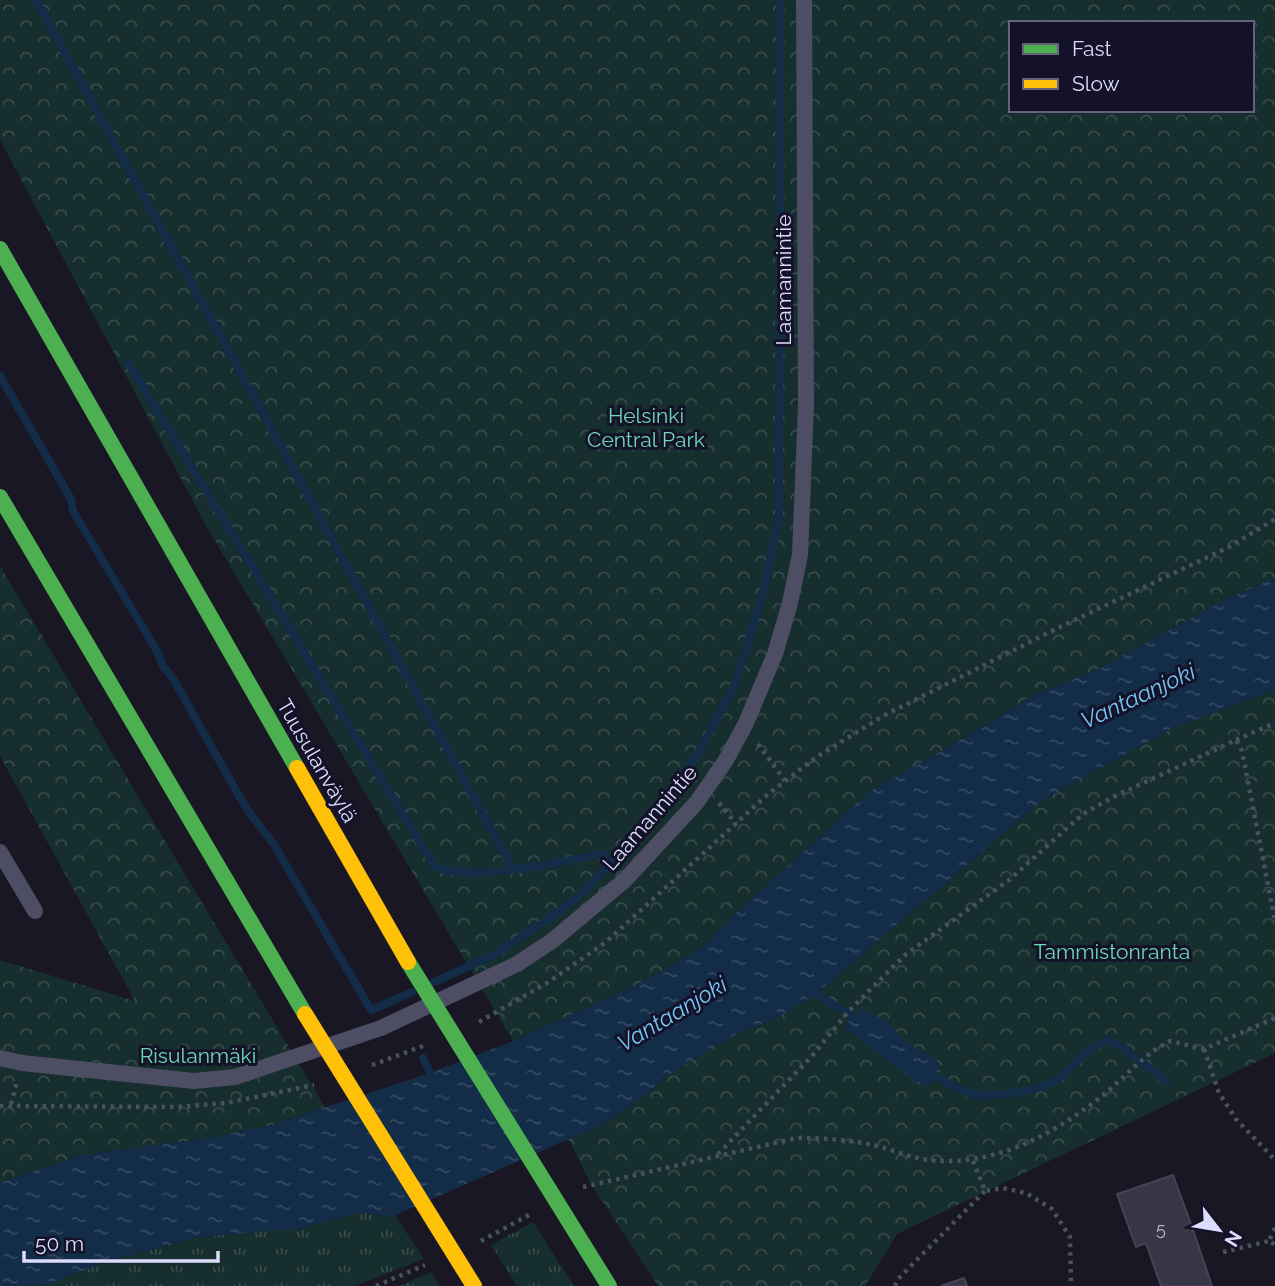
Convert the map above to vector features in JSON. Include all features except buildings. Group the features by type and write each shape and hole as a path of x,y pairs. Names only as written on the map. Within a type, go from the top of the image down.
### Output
{"highway":[{"name":"Tuusulanväylä","path":"0,249 417,977 609,1286"},
{"path":"0,497 309,1022 474,1286"}],"lane":[{"name":"Laamannintie","path":"0,1058 22,1063 143,1076 208,1080 235,1077 381,1028 517,964 552,941 625,880 697,802 726,760 743,728 775,654 800,555 806,405 804,0"},
{"path":"0,852 36,911"}],"path":[{"path":"469,1028 547,983 606,942 785,782 816,758 883,716 1060,627 1229,547 1275,519"},
{"path":"718,1155 812,1056 848,1012 905,955 1009,880 1083,814 1112,797 1275,723"},
{"path":"743,728 785,782"},
{"path":"1236,740 1241,751 1275,921"},
{"path":"769,1143 797,1138 829,1138 876,1146 928,1160 972,1161 1010,1150 1080,1113 1154,1049 1170,1041 1204,1048 1275,1018"},
{"path":"1204,1048 1219,1093 1230,1111 1257,1144 1275,1160"},
{"path":"972,1161 985,1191"},
{"path":"895,1286 898,1279 985,1191 1003,1188 1026,1193 1052,1209 1070,1237 1071,1286"},
{"path":"1269,1241 1275,1228"},
{"path":"1223,1252 1269,1241 1275,1245"}],"green space":[{"name":"Helsinki Central Park","path":"0,0 1275,0 1275,578 1220,602 1099,669 1030,697 944,750 870,791 701,948 637,985 513,1041 208,529 0,140"},
{"name":"Risulanmäki","path":"0,566 325,1107 272,1125 209,1138 81,1155 0,1183 0,960 135,1001 0,756"},
{"name":"Tammistonranta","path":"1275,690 1275,1053 897,1234 865,1286 658,1286 591,1184 568,1139 601,1125 648,1094 668,1075 741,1031 773,1020 816,994 1043,800 1173,728"},
{"path":"362,1212 391,1217 395,1215 424,1259 355,1286 43,1286 105,1262 200,1237 302,1228"},
{"path":"533,1222 574,1286 517,1286 491,1245"},
{"path":"431,1272 440,1286 399,1286"}],"water":[{"name":"Vantaanjoki","path":"1275,578 1275,690 1173,728 1043,800 816,994 773,1020 741,1031 668,1075 648,1094 601,1125 391,1217 362,1212 302,1228 200,1237 105,1262 43,1286 0,1286 0,1183 81,1155 209,1138 272,1125 430,1073 513,1041 637,985 701,948 870,791 944,750 1030,697 1099,669 1220,602"},
{"path":"861,1008 885,1020 908,1044 936,1059 941,1069 935,1079 926,1084 918,1084 844,1027"}],"waterway":[{"path":"36,0 513,869"},
{"path":"434,982 494,955 553,916 587,889 697,756 735,684 763,593 779,517 780,0"},
{"path":"129,364 435,867 473,873 495,872 603,854 611,863"},
{"path":"0,376 71,499 73,511 157,651 163,666 174,680 239,796 273,843 371,1010 412,992"},
{"path":"808,990 860,1020"},
{"path":"929,1072 971,1094 1019,1092 1042,1087 1057,1080 1087,1052 1108,1040 1124,1048 1167,1082"},
{"path":"423,1058 430,1073"}],"traffic: fast":[{"path":"0,249 297,768"},
{"path":"0,497 305,1014"},
{"path":"408,962 609,1286"}],"traffic: slow":[{"path":"297,768 408,962"},
{"path":"305,1014 474,1286"}]}
